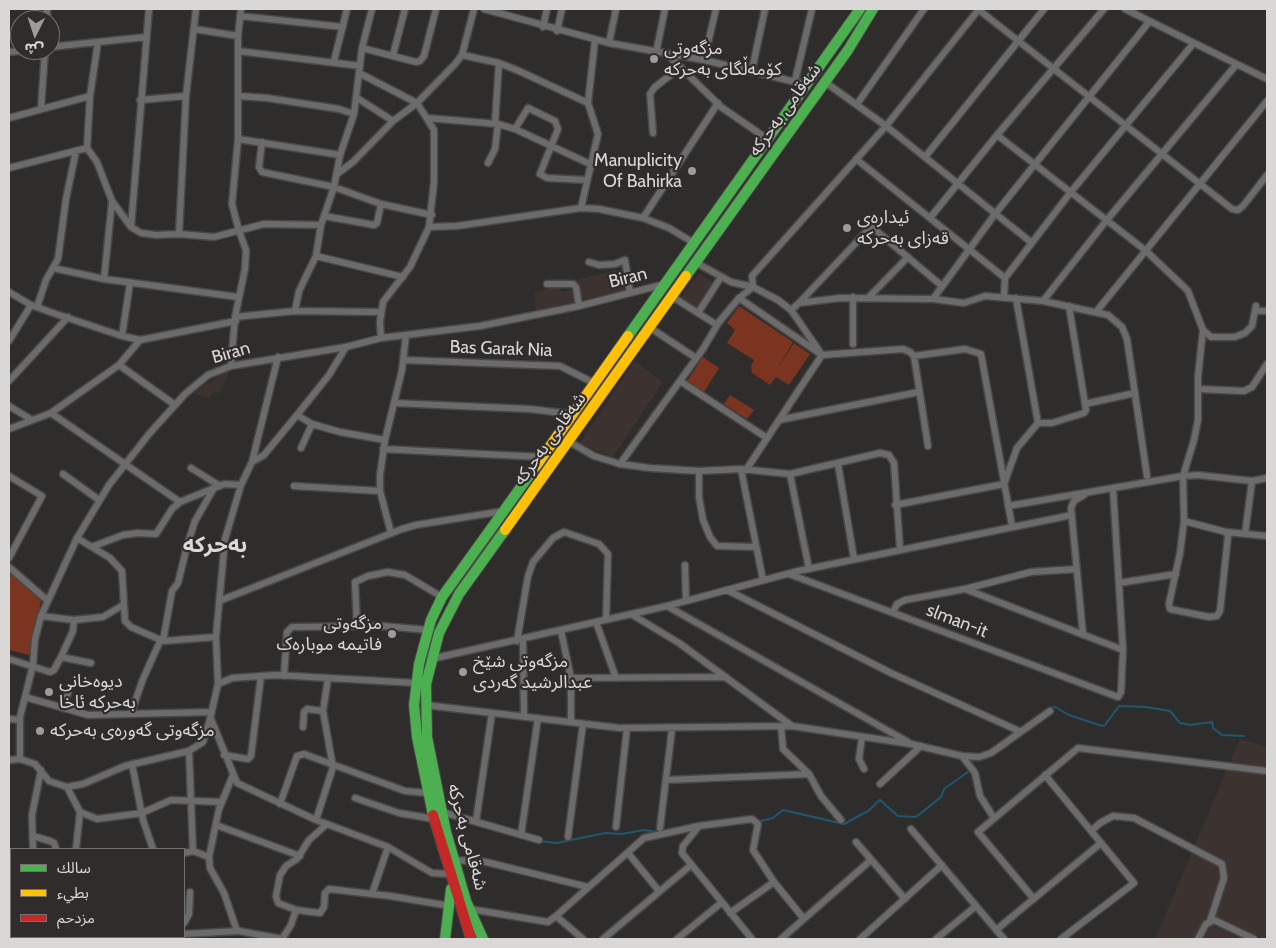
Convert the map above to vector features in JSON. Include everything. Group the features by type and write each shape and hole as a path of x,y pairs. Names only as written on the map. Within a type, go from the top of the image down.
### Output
{"main road":[{"name":"شەقامی بەحرکە","path":"471,939 450,878 427,793 416,683 428,630 442,597 594,383 652,305 860,9"},
{"name":"شەقامی بەحرکە","path":"421,725 426,705 431,659 440,633 456,599 848,50 874,9"},
{"path":"851,23 861,29"},
{"path":"837,42 848,50"},
{"path":"652,305 655,311 661,311"},
{"name":"شەقامی بەحرکە","path":"425,760 470,910 483,939"},
{"path":"445,939 450,906 450,878"}],"street":[{"path":"131,227 149,9"},
{"path":"179,234 186,96 196,9"},
{"path":"334,61 348,9"},
{"path":"295,311 299,291 316,256 321,225 334,188 340,155 354,114 362,48 372,9"},
{"path":"393,56 405,9"},
{"path":"362,48 416,62 420,61 424,56 436,9"},
{"path":"337,174 353,162 393,121 417,104 462,54 474,9"},
{"path":"484,9 493,10 557,31 609,44 704,60 795,80 808,85"},
{"path":"543,27 547,9"},
{"path":"557,31 562,9"},
{"path":"609,44 616,9"},
{"path":"656,53 665,9"},
{"path":"704,60 716,9"},
{"path":"752,70 766,9"},
{"path":"795,80 812,9"},
{"path":"857,104 924,9"},
{"path":"753,287 752,276 813,210 856,158 886,126 979,9 1089,98 1232,209 1238,210 1267,175"},
{"path":"925,157 1044,9"},
{"path":"930,218 997,135 1104,9"},
{"path":"1125,9 1267,79"},
{"path":"231,366 235,319 245,269 246,250 238,231 232,204 238,139 238,36 241,12 342,27"},
{"path":"933,299 994,214 1149,22"},
{"path":"194,29 238,36"},
{"path":"60,47 146,37"},
{"path":"581,208 598,134 588,103 595,40"},
{"path":"98,42 90,96 87,148 97,162 112,201 131,227 141,233 214,237 264,224 321,225"},
{"path":"1004,298 1005,278 1070,193 1193,44"},
{"path":"238,51 334,61 360,66"},
{"path":"462,54 499,63 588,103"},
{"path":"668,55 718,103 769,140"},
{"path":"41,109 44,60"},
{"path":"488,163 495,149 499,63"},
{"path":"1043,301 1106,221 1236,65"},
{"path":"653,133 650,94 655,87 681,67"},
{"path":"359,73 417,104 434,130 432,215 429,228 410,267 383,302 381,338"},
{"path":"825,82 886,126 994,214 1032,242"},
{"path":"9,118 90,96"},
{"path":"140,100 186,96"},
{"path":"238,96 277,99 339,109 354,114"},
{"path":"357,98 393,121"},
{"path":"1096,312 1267,101"},
{"path":"643,218 718,103"},
{"path":"515,129 526,109 532,108 555,121 558,129 549,147 540,174 547,178 586,180"},
{"path":"427,118 497,123 515,129 549,147 590,164"},
{"path":"997,135 1145,250 1188,291 1203,330 1211,337 1235,337 1252,326 1261,309"},
{"path":"238,139 340,155"},
{"path":"262,142 259,167 262,172 334,188 381,204 432,215"},
{"path":"9,168 87,148"},
{"path":"9,341 34,306 58,259 66,199 76,151"},
{"path":"856,158 1005,278"},
{"path":"104,279 112,201"},
{"path":"324,216 374,225 377,223 381,204"},
{"path":"429,228 457,226 581,208 616,211 643,218 669,228 694,243"},
{"path":"791,310 868,230 874,228 942,286"},
{"path":"316,256 403,277"},
{"path":"868,298 908,257"},
{"path":"589,262 599,265 615,264 625,260 630,292"},
{"path":"695,262 730,282 753,287 791,310 822,355"},
{"path":"53,268 104,279 238,297"},
{"path":"698,314 722,277"},
{"path":"122,336 130,283"},
{"path":"548,284 572,284 576,287 579,306"},
{"name":"Biran","path":"20,759 20,720 33,665 35,639 41,616 77,538 99,500 149,434 175,405 208,375 231,366 346,347 381,338 480,326 579,306 666,284"},
{"path":"620,464 680,381 717,325 740,298 753,287"},
{"path":"9,292 34,306 122,336 140,340 235,319 295,311 381,312"},
{"path":"671,296 717,325"},
{"path":"799,303 853,298 933,299 964,303 982,296 1043,301 1096,312 1113,318 1125,333 1147,476"},
{"path":"740,298 822,355 903,349 914,356 965,349 981,354 1012,526"},
{"path":"852,344 853,298"},
{"path":"1016,298 1038,423"},
{"path":"1004,484 1017,448 1038,423 1052,423 1080,415 1086,410 1069,306"},
{"path":"9,381 68,317"},
{"path":"650,327 696,358"},
{"path":"1203,330 1195,433 1183,476 1184,521 1176,574 1169,604 1170,609 1209,617 1217,616 1220,611 1228,536 1226,532"},
{"path":"391,533 380,492 380,475 385,440 403,360 406,335"},
{"path":"9,429 51,413 119,365 140,340"},
{"path":"252,462 264,455 297,415 329,375 346,347"},
{"path":"763,580 755,547 744,469 822,355"},
{"path":"914,356 928,446"},
{"path":"9,767 10,760 20,759 35,764 49,781 67,786 83,784 132,764 189,751 203,742 218,684 216,637 225,539 241,485 252,462 278,358"},
{"name":"Bas Garak Nia","path":"403,360 560,366 594,383"},
{"path":"1199,389 1244,391 1252,387 1267,364"},
{"path":"119,365 175,405"},
{"path":"680,381 767,438"},
{"path":"779,420 919,392"},
{"path":"1085,404 1135,393"},
{"path":"394,403 529,409 572,414"},
{"path":"9,406 32,420"},
{"path":"51,413 128,463 146,480 180,502"},
{"path":"297,415 312,424 340,432 385,440"},
{"path":"301,448 312,424"},
{"path":"568,441 594,456 620,464 699,471 744,469 790,474 880,453 889,455 894,463 895,504 900,549"},
{"path":"384,449 542,457"},
{"path":"838,464 854,559"},
{"path":"191,468 217,487"},
{"path":"699,471 699,497 703,520 710,537 717,546 755,547"},
{"path":"63,474 99,500"},
{"path":"790,474 809,569"},
{"path":"1008,506 1183,476 1198,475 1252,481 1265,480"},
{"path":"9,476 42,496 9,558"},
{"path":"1245,534 1252,481"},
{"path":"895,504 1004,484"},
{"path":"94,546 123,535 138,533 156,534 172,509 180,502 217,487 241,485"},
{"path":"294,486 380,492"},
{"path":"132,713 143,679 162,640 172,591 178,583 195,521 217,487"},
{"path":"965,589 1123,650 1112,488"},
{"path":"1083,634 1072,514 1074,501 1090,492"},
{"path":"219,601 416,524 504,511"},
{"path":"431,659 667,606 809,569 1072,514"},
{"path":"1184,521 1226,532 1267,536"},
{"path":"524,717 520,640 528,576 534,562 554,538 564,532 599,544 608,554 606,620"},
{"path":"77,538 94,546 110,558 122,571 125,621 131,627 162,640 216,637"},
{"path":"685,565 686,600"},
{"path":"9,567 48,601"},
{"path":"893,612 900,602 965,589 1030,572 1077,569"},
{"path":"357,626 355,582 368,576 388,572 404,575 442,597"},
{"name":"slman-it","path":"789,574 1114,697 1118,697 1121,692 1123,650"},
{"path":"1118,583 1176,574"},
{"path":"726,590 890,673 1019,731"},
{"path":"41,616 74,620 103,617 123,605"},
{"path":"667,606 911,744"},
{"path":"631,614 679,643 792,726"},
{"path":"9,659 53,672 73,631 74,620"},
{"path":"596,622 616,678"},
{"path":"284,676 288,628 357,626 428,630"},
{"path":"560,630 571,678 571,722"},
{"path":"61,657 91,663"},
{"path":"218,684 232,678 261,676 416,683"},
{"path":"224,755 248,759 251,756 261,676"},
{"path":"571,678 726,677"},
{"path":"316,820 333,767 323,711 328,679"},
{"path":"64,708 68,693"},
{"path":"24,697 88,715 132,713 211,716"},
{"path":"426,705 627,728 672,729 792,726 911,744 962,756 985,756 1050,711"},
{"path":"303,727 304,712 307,709 323,711"},
{"path":"476,821 492,713"},
{"path":"211,716 224,755 237,783 316,820 388,847 432,873 450,878"},
{"path":"521,835 538,718"},
{"path":"9,719 20,720"},
{"path":"568,837 583,724"},
{"path":"781,726 783,749 809,774 821,796 841,820"},
{"path":"616,828 627,728"},
{"path":"660,828 672,729"},
{"path":"862,737 860,759 864,769"},
{"path":"880,784 920,746"},
{"path":"1034,899 978,832 1078,748 1267,771"},
{"path":"189,751 189,802 193,852"},
{"path":"280,804 297,756 304,754 405,790 427,793"},
{"path":"962,756 975,773 980,796 994,818"},
{"path":"132,764 142,813 153,848"},
{"path":"33,848 32,814 41,770"},
{"path":"666,780 809,774"},
{"path":"233,775 222,802 216,825 210,857 210,868 224,894 237,931"},
{"path":"1045,775 1134,883 1061,939"},
{"path":"67,786 80,812 76,848"},
{"path":"354,798 399,813 434,819"},
{"path":"80,812 97,819 142,813 171,800 222,802"},
{"path":"442,812 540,840"},
{"path":"1091,831 1100,823 1113,816 1134,818 1222,864 1224,878 1210,921 1198,939"},
{"path":"470,910 548,922 644,838 699,826 752,819 758,824 753,850 774,882 804,919"},
{"path":"326,824 308,840 300,856 286,866 280,875 276,896 278,903 296,910 320,912 324,908 325,893 329,889 450,906"},
{"path":"216,825 300,856"},
{"path":"699,826 683,846 682,853 752,939"},
{"path":"911,829 1004,939"},
{"path":"33,836 54,843 56,848"},
{"path":"856,842 905,899"},
{"path":"996,930 1101,843"},
{"path":"372,894 388,847"},
{"path":"185,853 193,852 210,857"},
{"path":"628,853 659,891"},
{"path":"454,860 486,862 588,887"},
{"path":"781,939 871,860"},
{"path":"603,939 691,864"},
{"path":"860,939 942,865"},
{"path":"730,913 774,882"},
{"path":"185,922 190,914 190,892"},
{"path":"680,938 721,903"},
{"path":"936,939 976,906"},
{"path":"185,937 237,931 282,939 289,930 296,910"},
{"path":"556,916 583,939"},
{"path":"1210,921 1217,920 1254,939"}],"shaded area":[{"path":"623,269 628,290 581,300 576,280"},
{"path":"699,273 712,282 696,309 681,298"},
{"path":"560,286 561,292 574,289 576,301 536,311 535,292"},
{"path":"739,306 793,342 778,368 794,343 810,354 789,385 776,377 770,385 752,373 751,366 754,360 727,343 735,330 727,323"},
{"path":"703,357 719,368 704,392 687,381"},
{"path":"635,361 663,382 613,457 580,443"},
{"path":"229,371 219,394 214,391 209,399 193,393"},
{"path":"730,395 754,410 747,419 724,404"},
{"path":"9,570 41,601 29,655 9,650"},
{"path":"1240,739 1267,747 1267,939 1155,939"}],"waterway":[{"path":"1050,708 1055,707 1069,715 1102,726 1105,725 1119,706 1146,707 1170,711 1180,723 1190,725 1212,722 1213,728 1222,735 1244,736"},
{"path":"757,822 773,818 783,810 844,824 868,811 880,800 898,816 916,817 941,797 944,789 968,772"},
{"path":"540,841 557,843 605,833 622,834 644,830 658,832"}],"traffic: fast":[{"path":"628,336 860,9"},
{"path":"686,276 848,50 873,9"},
{"path":"433,815 417,737 414,705 419,664 431,620 442,597 536,466"},
{"path":"483,939 466,901 446,832 427,737 426,684 439,633 459,594 505,530"},
{"path":"445,939 451,889"}],"traffic: slow":[{"path":"505,530 686,276"},
{"path":"536,466 628,336"}],"traffic: jam":[{"path":"433,815 471,939"}],"place":[{"name":"مزگەوتی کۆمەڵگای بەحرکە","path":"654,59"},
{"name":"Manuplicity Of Bahirka","path":"692,171"},
{"name":"ئیدارەی قەزای بەحرکە","path":"847,228"},
{"name":"مزگەوتی فاتیمە موبارەک","path":"392,634"},
{"name":"مزگەوتی شێخ عبدالرشید گەردی","path":"463,672"},
{"name":"دیوەخانی بەحرکە ئاخا","path":"49,692"},
{"name":"مزگەوتی گەورەی بەحرکە","path":"40,731"}],"district":[{"name":"بەحرکە","path":"215,546"}]}
